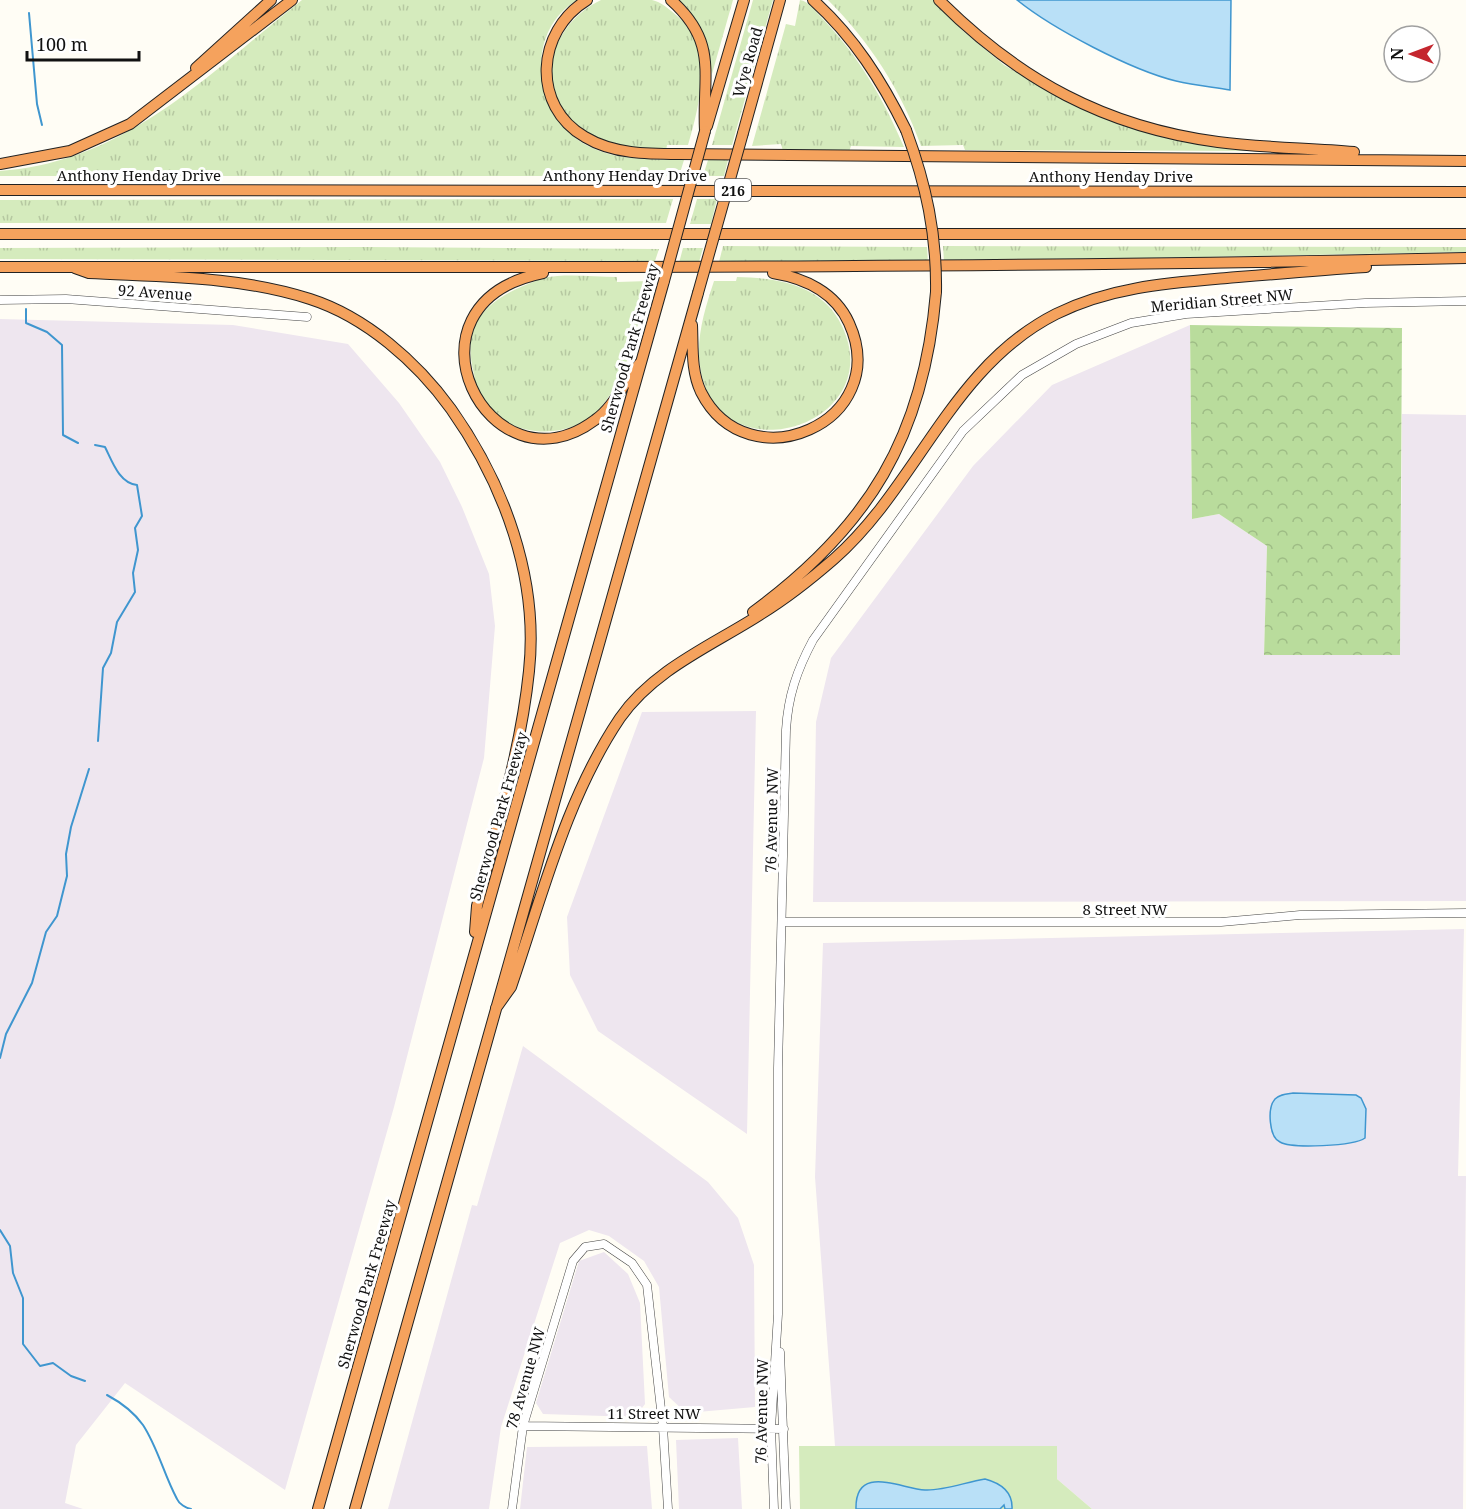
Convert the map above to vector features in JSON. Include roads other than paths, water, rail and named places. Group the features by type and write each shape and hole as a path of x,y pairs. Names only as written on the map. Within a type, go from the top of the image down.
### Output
{"highway":[{"path":"194,77 196,67 271,0"},
{"path":"0,164 46,157 91,144 130,124 292,0"},
{"path":"587,0 569,13 558,26 549,46 547,84 556,108 572,127 600,145 620,150 679,154 1411,158"},
{"path":"671,0 687,14 699,32 705,56 705,131"},
{"name":"Wye Road","path":"705,131 744,0"},
{"name":"Wye Road","path":"691,314 780,0"},
{"path":"702,649 816,561 844,532 867,502 896,454 915,409 928,361 936,292 936,256 929,203 906,130 886,90 859,49 813,0"},
{"path":"939,0 975,35 1056,92 1112,117 1159,131 1221,142 1466,161"},
{"name":"Sherwood Park Freeway","path":"318,1509 544,712 594,522 643,361 705,131"},
{"name":"Anthony Henday Drive","path":"0,190 1466,192"},
{"path":"0,234 1466,234"},
{"path":"0,267 99,265 565,269 758,268 1466,258"},
{"path":"496,1008 511,987 574,806 603,745 623,714 658,678 780,602 836,558 880,509 969,384 1007,346 1055,314 1100,296 1144,286 1383,265 1417,259"},
{"path":"72,267 89,273 254,284 313,300 334,309 380,338 424,377 466,431 485,463 509,518 522,567 531,626 530,668 524,715 477,906 474,954"},
{"path":"691,314 695,377 708,404 724,419 741,430 771,438 800,434 828,420 846,399 855,377 856,343 847,319 840,308 821,289 798,279 758,268"},
{"path":"565,269 512,282 494,294 476,312 465,342 464,360 472,390 487,413 499,423 524,435 552,437 574,433 606,411 627,378 643,361"},
{"path":"354,1509 691,314"}],"street":[{"name":"92 Avenue","path":"0,300 66,299 307,317"},
{"name":"Meridian Street NW","path":"1000,394 1022,375 1076,344 1113,329 1152,319 1186,314 1311,306 1466,301"},
{"name":"76 Avenue NW","path":"786,1509 778,1314 778,1068 787,710 799,666 813,640 950,448 1000,394"},
{"name":"8 Street NW","path":"783,922 1221,922 1300,915 1466,913"},
{"name":"78 Avenue NW","path":"512,1509 523,1426 576,1257 585,1247 604,1244 632,1263 647,1285 663,1427"},
{"name":"76 Avenue NW","path":"774,1509 771,1428 778,1314"},
{"name":"11 Street NW","path":"523,1426 784,1428"},
{"path":"663,1427 668,1509"}],"water":[{"path":"1017,0 1231,0 1230,90 1176,81 1137,68 1071,35"},
{"path":"1283,1094 1356,1095 1361,1098 1366,1109 1365,1138 1349,1143 1323,1146 1280,1142 1271,1129 1272,1103"},
{"path":"985,1479 996,1483 1008,1493 1012,1509 1005,1509 1004,1505 1000,1509 856,1509 858,1495 863,1487 871,1483 891,1483 932,1490"}],"waterway":[{"path":"29,13 37,104 42,125"},
{"path":"26,309 26,323 47,332 62,345 63,435 78,443"},
{"path":"95,445 105,447 121,476 137,485 142,516 135,528 138,550 133,573 135,592 117,622 111,653 103,668 98,741"},
{"path":"0,1058 6,1034 32,983 46,932 57,916 67,876 66,854 71,827 89,769"},
{"path":"0,1230 10,1246 13,1273 23,1298 23,1344 40,1366 53,1363 71,1376 85,1381"},
{"path":"107,1395 127,1408 143,1425 178,1501 191,1509"}]}
